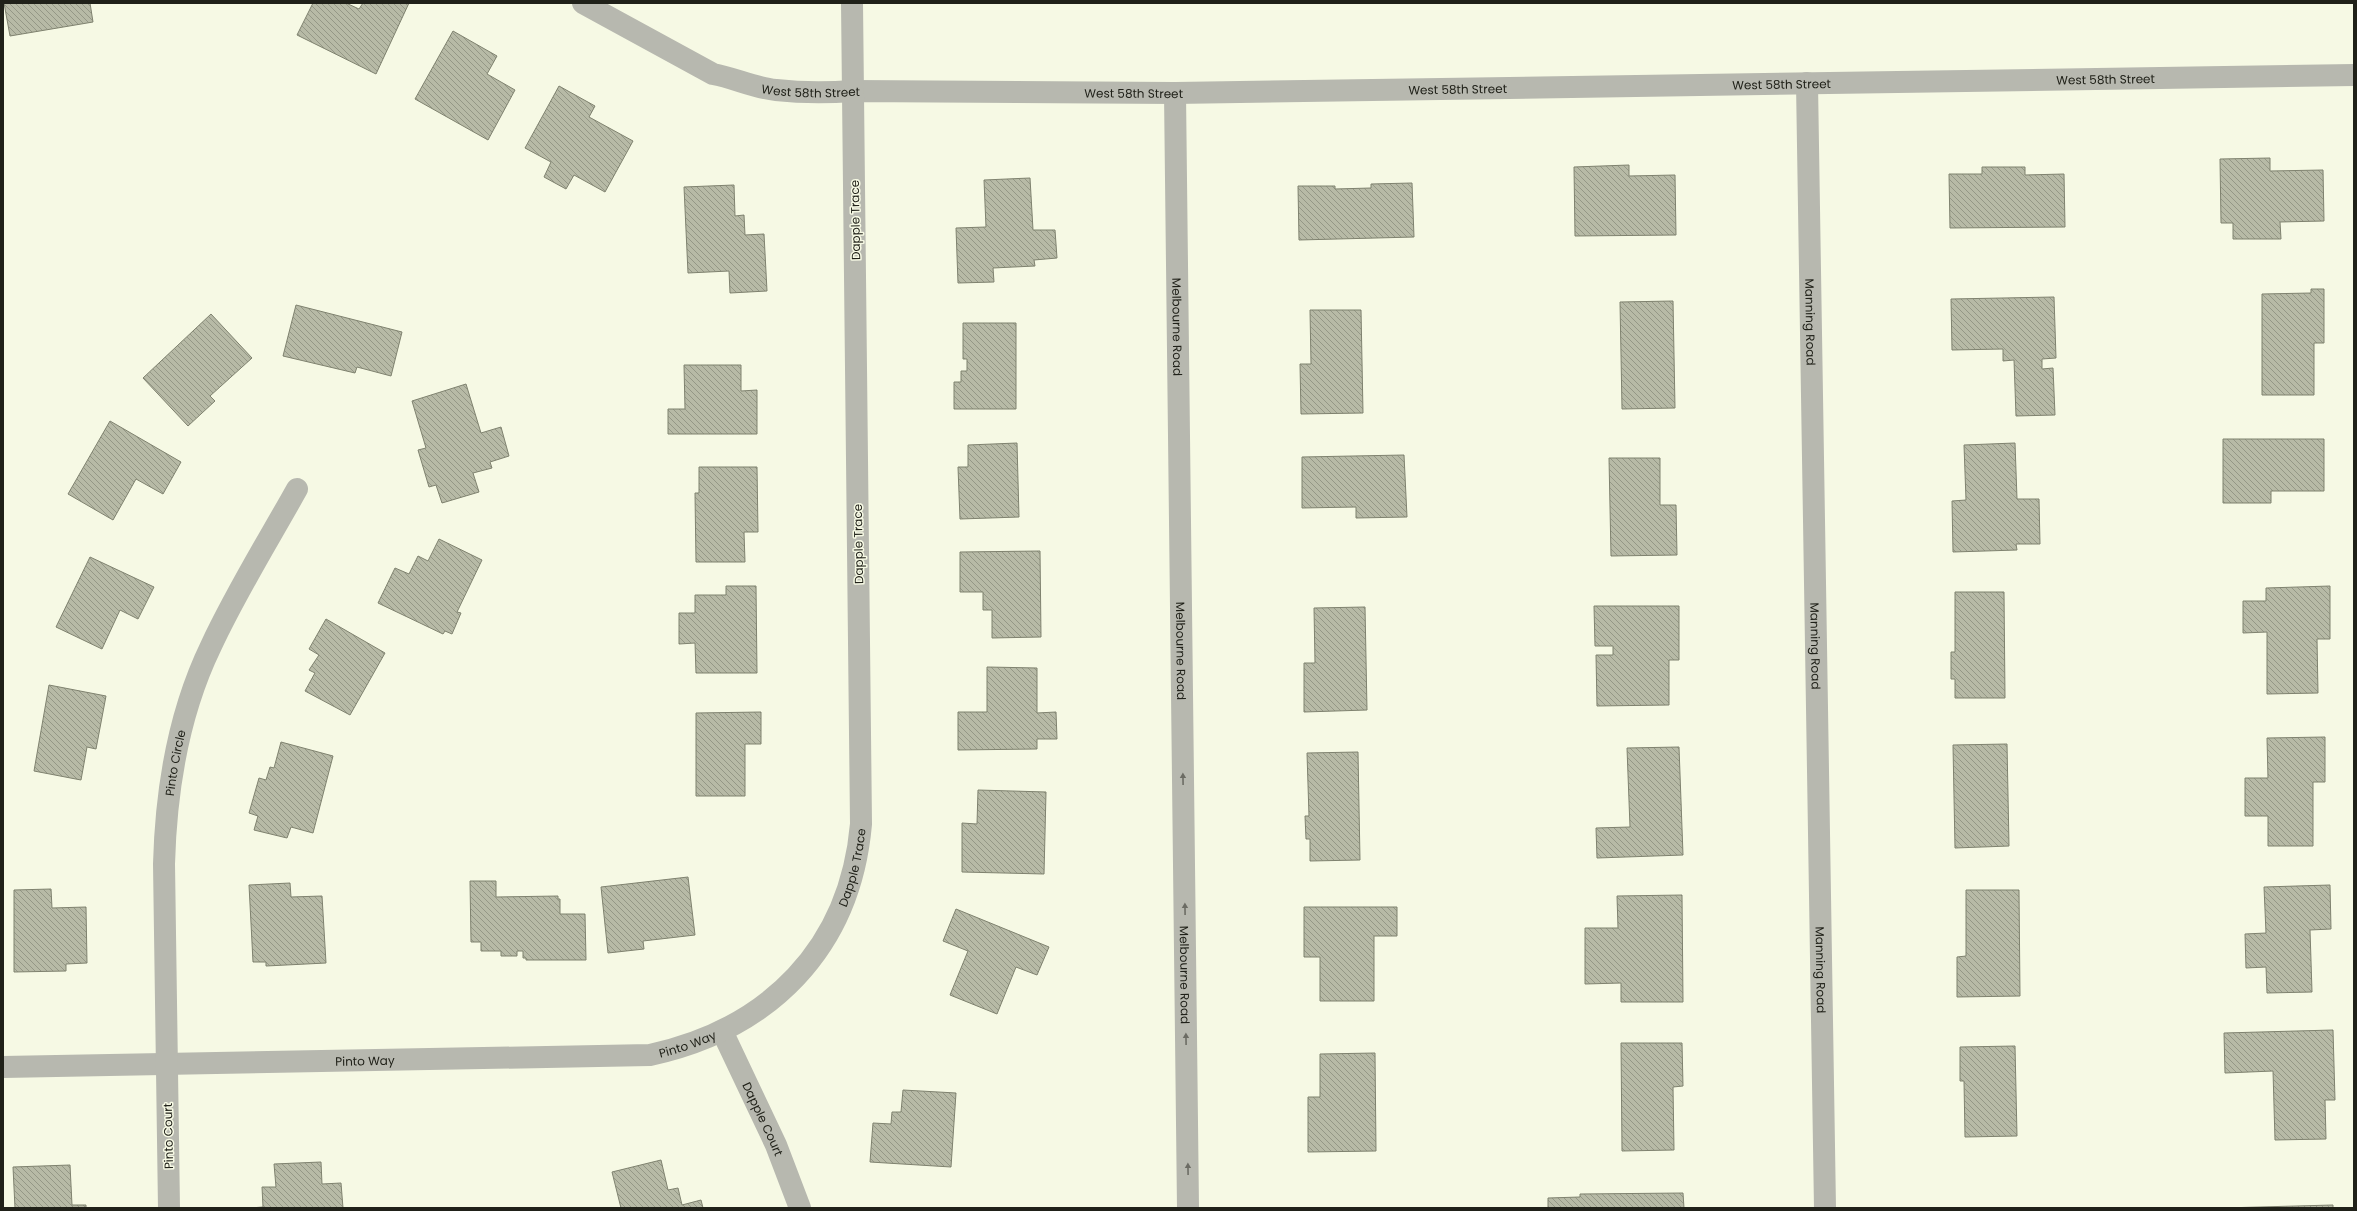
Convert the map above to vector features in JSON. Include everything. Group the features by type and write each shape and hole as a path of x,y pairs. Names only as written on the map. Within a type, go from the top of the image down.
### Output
{"street":[{"name":"West 58th Street","path":"583,3 696,65 738,82 776,90 801,93 853,91 1175,93 2354,75"},
{"name":"Dapple Trace","path":"722,1031 752,1015 780,993 824,940 847,891 859,840 861,805 852,3"},
{"name":"Manning Road","path":"1808,83 1825,1208"},
{"name":"Melbourne Road","path":"1175,93 1188,1208"},
{"name":"Pinto Circle","path":"167,1064 165,845 168,794 178,742 192,694 211,645 298,489"},
{"name":"Pinto Way","path":"3,1066 650,1055 692,1044 722,1031"},
{"name":"Dapple Court","path":"722,1031 776,1145 800,1208"},
{"name":"Pinto Court","path":"167,1064 169,1208"}],"building":[{"path":"4,3 90,3 93,22 10,36"},
{"path":"313,3 346,3 359,9 363,3 409,3 376,74 297,35"},
{"path":"453,31 497,56 487,74 515,90 488,140 415,99"},
{"path":"559,86 595,106 589,117 633,141 605,192 574,175 566,189 544,177 551,162 525,148"},
{"path":"2270,158 2270,171 2323,170 2324,221 2280,222 2281,239 2233,239 2233,223 2221,223 2220,159"},
{"path":"1629,165 1629,176 1675,175 1676,235 1575,236 1574,167"},
{"path":"1982,167 2025,167 2025,175 2064,174 2065,227 1950,228 1949,174 1982,174"},
{"path":"1030,178 1033,230 1055,230 1057,258 1034,260 1035,266 993,268 994,282 958,283 956,228 986,227 984,180"},
{"path":"1412,183 1414,237 1299,240 1298,186 1335,186 1335,189 1371,188 1371,184"},
{"path":"734,185 735,216 744,215 745,235 764,234 767,291 730,293 729,271 688,273 684,187"},
{"path":"2311,289 2324,289 2324,343 2314,343 2314,395 2262,395 2262,294 2311,293"},
{"path":"2054,297 2056,358 2042,359 2042,369 2053,368 2055,415 2016,416 2014,360 2003,361 2003,349 1952,350 1951,299"},
{"path":"1673,301 1675,408 1622,409 1620,302"},
{"path":"296,305 402,332 391,376 357,367 355,373 283,356"},
{"path":"1310,310 1361,310 1363,413 1301,414 1300,364 1311,364"},
{"path":"211,314 252,358 210,396 215,401 188,426 143,378"},
{"path":"963,323 1016,323 1016,409 954,409 954,382 961,382 961,371 967,371 967,359 963,359"},
{"path":"684,365 741,365 741,391 757,390 757,434 668,434 668,409 685,409"},
{"path":"466,384 481,433 501,427 509,456 490,462 492,468 473,473 479,492 442,503 436,485 429,487 418,450 426,448 412,401"},
{"path":"110,421 181,462 163,494 136,479 113,520 68,494"},
{"path":"2223,439 2324,439 2324,491 2271,491 2271,503 2223,503"},
{"path":"1017,443 1019,517 960,519 958,467 968,467 968,445"},
{"path":"2015,443 2017,499 2039,499 2040,544 2016,544 2017,550 1953,552 1952,501 1966,500 1964,445"},
{"path":"1404,455 1407,517 1356,518 1356,507 1302,508 1302,457"},
{"path":"1609,458 1660,458 1660,505 1676,505 1677,555 1611,556"},
{"path":"699,467 757,467 758,532 744,532 745,562 696,562 695,493 699,493"},
{"path":"439,539 482,560 457,612 461,613 452,634 445,631 443,634 378,603 395,568 409,574 418,556 428,561"},
{"path":"1040,551 1041,637 992,638 992,610 983,610 983,592 960,592 960,552"},
{"path":"90,557 154,587 138,619 120,610 102,649 56,627"},
{"path":"726,586 756,586 757,673 696,673 695,643 679,644 679,613 695,613 695,595 726,595"},
{"path":"2330,586 2330,639 2317,639 2318,693 2267,694 2267,632 2243,633 2243,601 2266,601 2266,588"},
{"path":"1955,592 2004,592 2005,698 1955,698 1955,679 1951,679 1951,652 1955,652"},
{"path":"1594,606 1679,606 1679,660 1669,660 1669,705 1597,706 1596,655 1613,655 1613,646 1595,646"},
{"path":"1365,607 1367,710 1304,712 1304,663 1315,663 1314,608"},
{"path":"326,619 385,653 350,715 305,691 315,673 309,670 319,655 309,649"},
{"path":"987,667 1037,668 1037,713 1056,712 1057,739 1037,739 1037,749 958,750 958,712 987,712"},
{"path":"49,685 106,696 96,749 87,747 81,780 34,771"},
{"path":"761,712 761,744 745,744 745,796 696,796 696,713"},
{"path":"2325,737 2325,782 2313,782 2313,846 2268,846 2268,816 2245,816 2245,778 2268,778 2267,738"},
{"path":"281,742 333,756 313,833 291,827 287,838 254,830 258,816 249,813 259,778 266,780 270,767 274,768"},
{"path":"2007,744 2009,846 1955,848 1953,745"},
{"path":"1679,747 1683,855 1597,858 1596,828 1630,827 1627,748"},
{"path":"1358,752 1360,860 1310,861 1310,839 1306,839 1305,816 1309,816 1307,753"},
{"path":"978,790 1046,792 1044,874 962,872 962,823 977,824"},
{"path":"688,877 695,935 643,941 644,949 608,953 601,887"},
{"path":"470,881 496,881 496,897 558,896 558,899 560,899 560,914 585,914 586,960 526,960 526,958 523,958 523,951 517,951 517,956 501,956 501,951 481,951 481,942 471,942"},
{"path":"290,883 291,897 322,896 326,963 266,966 266,962 253,962 249,885"},
{"path":"2330,885 2331,929 2310,930 2312,992 2267,993 2266,967 2246,968 2245,934 2266,933 2264,887"},
{"path":"51,889 52,908 86,907 87,963 66,964 66,971 14,972 14,890"},
{"path":"1966,890 2019,890 2020,996 1957,997 1957,957 1966,956"},
{"path":"1682,895 1683,1002 1621,1002 1621,983 1585,984 1585,928 1618,928 1617,896"},
{"path":"1304,907 1397,907 1397,936 1374,936 1374,1001 1320,1001 1320,957 1304,957"},
{"path":"956,909 1049,947 1037,975 1016,967 997,1014 950,995 968,951 943,941"},
{"path":"2333,1030 2335,1100 2325,1100 2326,1139 2275,1140 2273,1071 2225,1073 2224,1033"},
{"path":"1621,1043 1682,1043 1683,1086 1673,1087 1674,1150 1622,1151"},
{"path":"2015,1046 2017,1136 1965,1137 1964,1081 1960,1081 1960,1047"},
{"path":"1375,1053 1376,1151 1308,1152 1308,1097 1320,1097 1320,1054"},
{"path":"903,1090 956,1093 951,1167 870,1162 873,1123 891,1124 892,1112 901,1112"},
{"path":"661,1160 668,1190 678,1188 682,1205 701,1200 703,1208 621,1208 612,1172"},
{"path":"321,1162 322,1184 341,1183 343,1208 250,1208 263,1207 262,1187 276,1187 274,1164"},
{"path":"70,1165 72,1205 86,1205 86,1208 15,1208 13,1167"},
{"path":"1683,1193 1684,1208 1548,1208 1548,1198 1580,1197 1580,1194"},
{"path":"2333,1205 2333,1208 2223,1208"}]}
